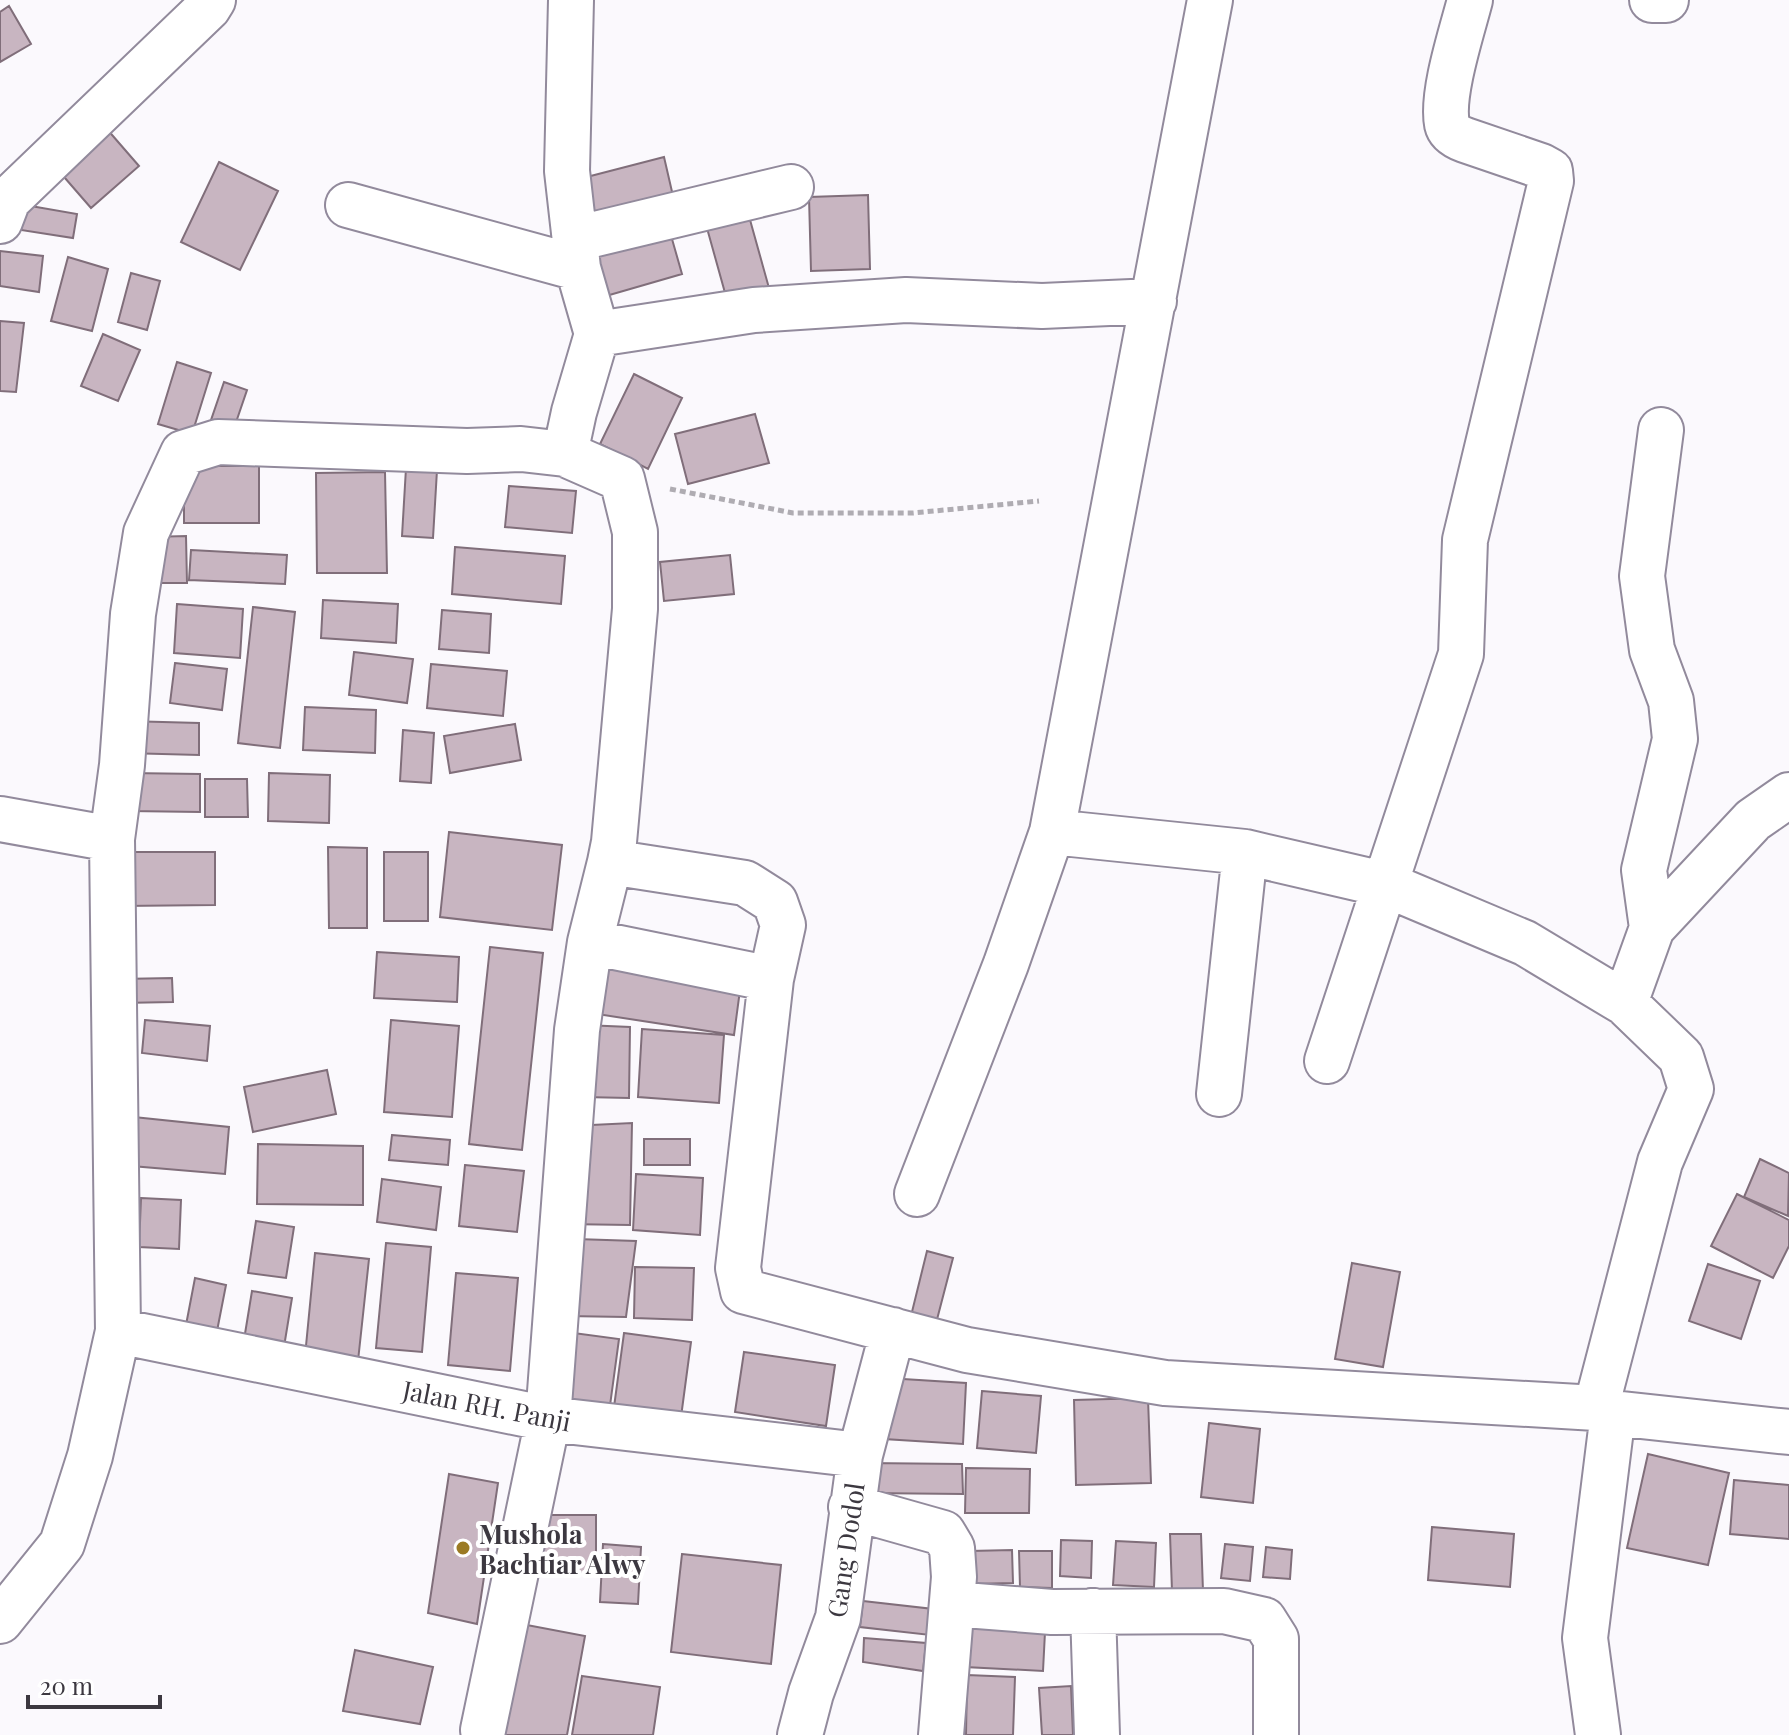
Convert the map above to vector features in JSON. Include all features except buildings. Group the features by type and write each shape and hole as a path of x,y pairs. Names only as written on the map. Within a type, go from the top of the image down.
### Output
{"street":[{"path":"3,206 141,75 213,0"},
{"path":"565,454 597,334 577,254 567,171 571,0"},
{"path":"917,1194 1006,964 1052,832 1210,0"},
{"path":"1327,1061 1461,654 1465,540 1551,181 1550,171 1541,166 1455,136 1447,126 1453,70 1470,0"},
{"path":"1652,0 1666,0"},
{"path":"348,205 577,254 791,187"},
{"path":"597,334 754,310 906,300 1042,306 1154,301"},
{"path":"1652,928 1644,870 1675,739 1671,701 1652,650 1642,576 1661,430"},
{"path":"0,1621 62,1544 90,1456 118,1331 112,839 122,765 133,614 146,533 183,453 218,442 467,451 521,449 565,454 622,479 635,532 635,609 615,827 610,862 590,942 577,1030 548,1419 483,1730"},
{"path":"1625,1003 1652,928 1753,820 1789,795"},
{"path":"0,819 112,839"},
{"path":"1052,832 1245,852 1387,885 1525,943 1625,1003 1681,1057 1691,1089 1660,1162 1604,1411 1585,1638 1598,1735"},
{"path":"1219,1094 1245,852"},
{"path":"610,862 745,883 775,902 783,925 771,979 738,1268 743,1291 967,1350 1165,1383 1604,1411 1789,1432"},
{"path":"590,942 771,979"},
{"name":"Gang Dodol","path":"800,1735 811,1693 838,1618 860,1455 893,1330"},
{"name":"Jalan RH. Panji","path":"118,1331 548,1419 860,1455"},
{"path":"851,1507 943,1533 952,1548 952,1604 941,1735"},
{"path":"952,1604 1052,1612 1224,1611 1264,1620 1276,1639 1276,1735"},
{"path":"1093,1611 1097,1735"}],"path":[{"path":"622,479 793,513 913,513 1039,501"}],"place":[{"name":"Mushola Bachtiar Alwy","path":"463,1548"}]}
